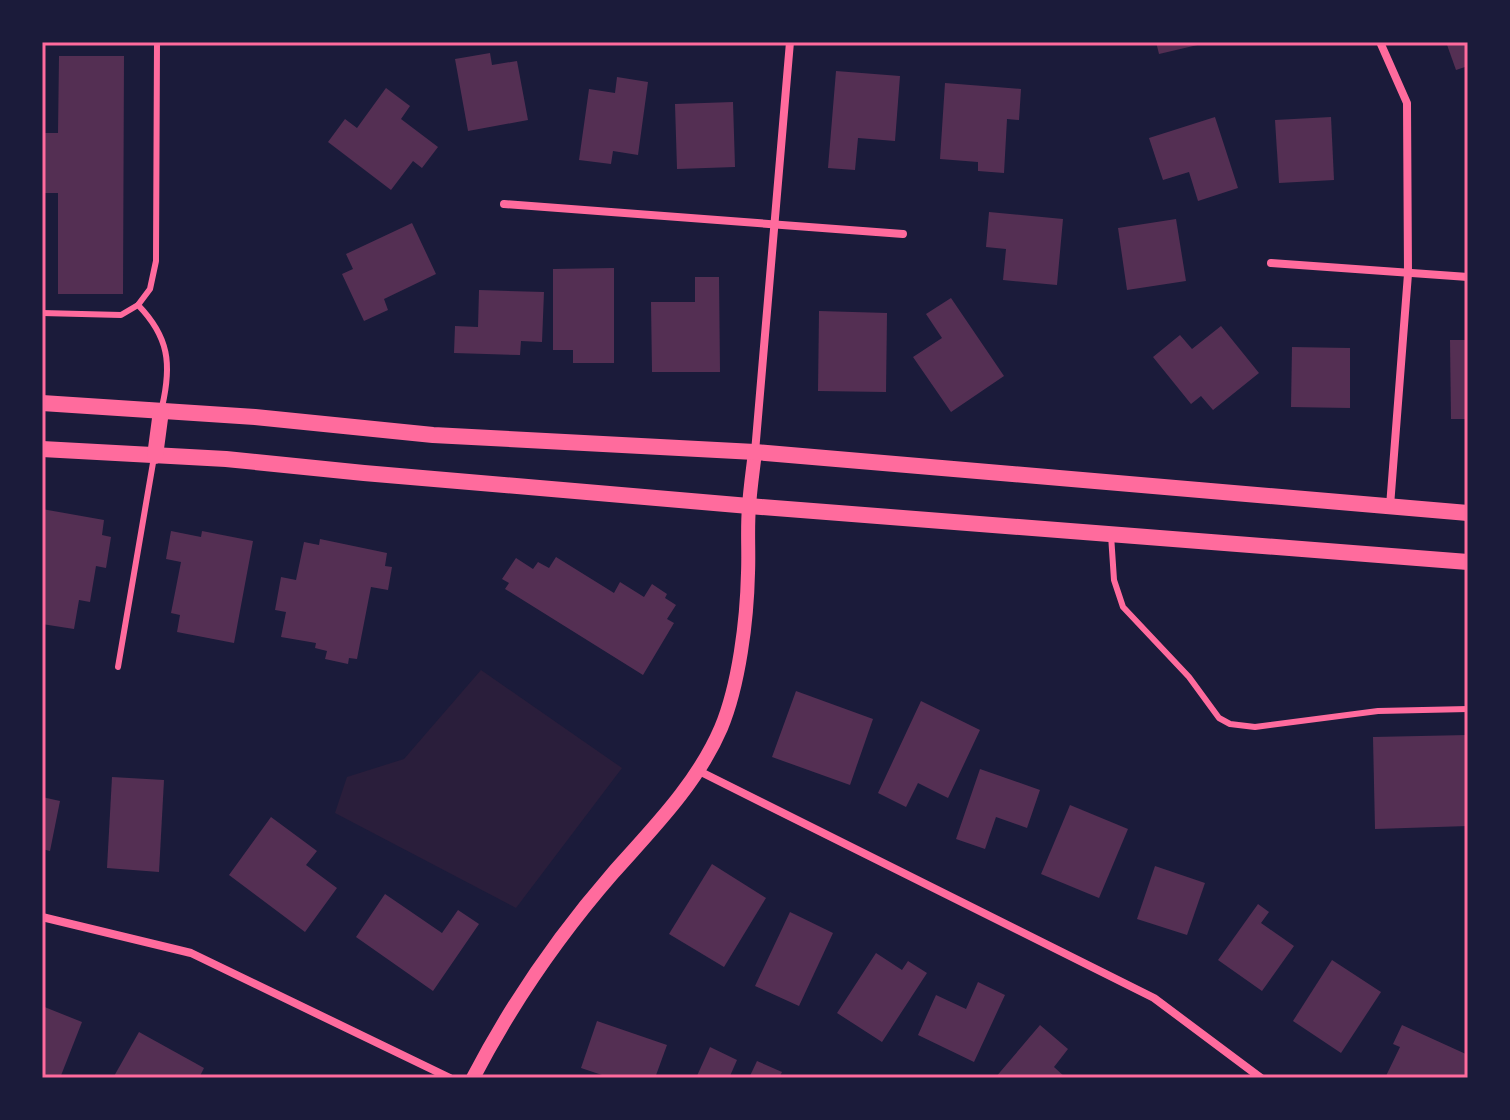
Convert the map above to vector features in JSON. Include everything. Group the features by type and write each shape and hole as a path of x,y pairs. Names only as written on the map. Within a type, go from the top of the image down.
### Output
{"main road":[{"path":"42,403 255,417 433,435 755,452 1468,513"},
{"path":"155,456 161,411"},
{"path":"42,449 226,459 749,506 1468,562"}],"street":[{"path":"473,1078 494,1038 558,941 699,771 721,727 736,679 748,575 749,506 790,42"},
{"path":"1380,42 1407,103 1408,274 1390,507"},
{"path":"504,204 903,234"},
{"path":"1271,263 1468,277"},
{"path":"699,771 1154,998 1261,1078"},
{"path":"42,917 191,953 450,1078"}],"lane":[{"path":"42,313 121,315 138,305 150,289 156,261 157,42"},
{"path":"138,305 155,323 166,349 167,387 161,411"},
{"path":"118,667 155,456"},
{"path":"1111,535 1114,580 1123,607 1189,677 1219,718 1230,724 1255,727 1378,711 1468,709"}],"shaded area":[{"path":"481,670 622,768 516,908 335,813 347,777 404,759"}],"building":[{"path":"1156,42 1205,42 1206,43 1159,54"},
{"path":"1446,42 1468,42 1468,66 1456,70"},
{"path":"490,53 492,65 517,61 528,120 468,131 455,59"},
{"path":"59,56 124,56 123,294 58,294 58,193 42,193 42,133 58,133"},
{"path":"836,71 900,76 895,141 858,138 855,170 828,168"},
{"path":"617,77 648,82 638,155 613,151 611,164 579,160 589,89 615,93"},
{"path":"945,83 1021,89 1019,120 1007,119 1004,173 978,171 978,162 940,159"},
{"path":"386,88 410,106 401,119 438,147 422,168 413,161 391,190 328,142 345,119 357,128"},
{"path":"733,102 735,167 677,169 675,104"},
{"path":"1215,117 1238,188 1198,201 1189,172 1163,180 1149,138"},
{"path":"1331,117 1334,180 1279,183 1275,120"},
{"path":"989,212 1063,219 1057,285 1003,280 1006,249 986,247"},
{"path":"1176,219 1186,281 1127,290 1118,228"},
{"path":"412,223 436,274 384,299 388,310 364,321 342,274 353,269 346,254"},
{"path":"614,268 614,363 573,363 573,350 553,350 553,269"},
{"path":"695,277 719,277 720,372 652,372 651,302 695,302"},
{"path":"479,290 544,292 542,342 521,341 520,355 454,353 455,326 478,327"},
{"path":"951,298 1004,376 951,412 913,357 942,338 926,314"},
{"path":"819,311 887,313 886,392 818,391"},
{"path":"1221,326 1259,373 1213,410 1201,396 1191,404 1153,357 1180,335 1192,349"},
{"path":"1450,340 1468,340 1468,419 1451,419"},
{"path":"1292,347 1350,348 1350,408 1291,407"},
{"path":"42,509 104,520 102,535 111,537 106,568 96,566 90,602 79,600 74,629 42,624"},
{"path":"171,531 201,537 202,531 253,541 234,643 177,632 180,615 171,613 181,562 166,559"},
{"path":"320,539 387,553 385,566 392,567 388,590 371,587 357,659 349,658 348,664 325,659 327,651 315,648 316,643 281,637 286,612 275,610 281,577 296,580 304,542 319,545"},
{"path":"556,557 614,593 620,582 644,597 652,584 676,605 667,619 674,623 643,675 505,589 509,583 502,579 516,558 533,569 538,562 549,568"},
{"path":"796,691 873,719 850,785 772,757"},
{"path":"921,701 980,730 948,798 918,783 906,807 878,793"},
{"path":"1468,735 1468,826 1375,829 1373,737"},
{"path":"980,769 1040,790 1027,828 996,817 985,849 956,839"},
{"path":"112,777 164,780 159,872 107,868"},
{"path":"42,797 60,801 50,851 42,849"},
{"path":"1070,805 1128,829 1099,898 1041,874"},
{"path":"271,817 317,851 306,865 337,888 305,932 229,875"},
{"path":"712,864 766,898 724,967 669,934"},
{"path":"1155,866 1205,883 1187,935 1137,919"},
{"path":"385,894 442,933 458,910 479,924 433,991 356,937"},
{"path":"1258,904 1269,912 1261,923 1294,946 1262,991 1218,960"},
{"path":"790,912 833,933 799,1006 755,986"},
{"path":"876,953 902,970 908,961 927,973 882,1042 837,1013"},
{"path":"1332,960 1381,992 1341,1053 1293,1021"},
{"path":"978,982 1005,995 974,1062 918,1035 936,995 966,1009"},
{"path":"42,1006 82,1022 60,1078 42,1078"},
{"path":"597,1021 667,1045 655,1078 611,1078 581,1068"},
{"path":"1040,1025 1068,1049 1054,1067 1066,1078 995,1078"},
{"path":"1402,1025 1468,1055 1468,1078 1385,1078 1400,1047 1393,1044"},
{"path":"139,1032 204,1068 199,1078 113,1078"},
{"path":"710,1047 737,1060 730,1076 735,1078 696,1078"},
{"path":"757,1061 782,1072 779,1078 749,1078"}]}
